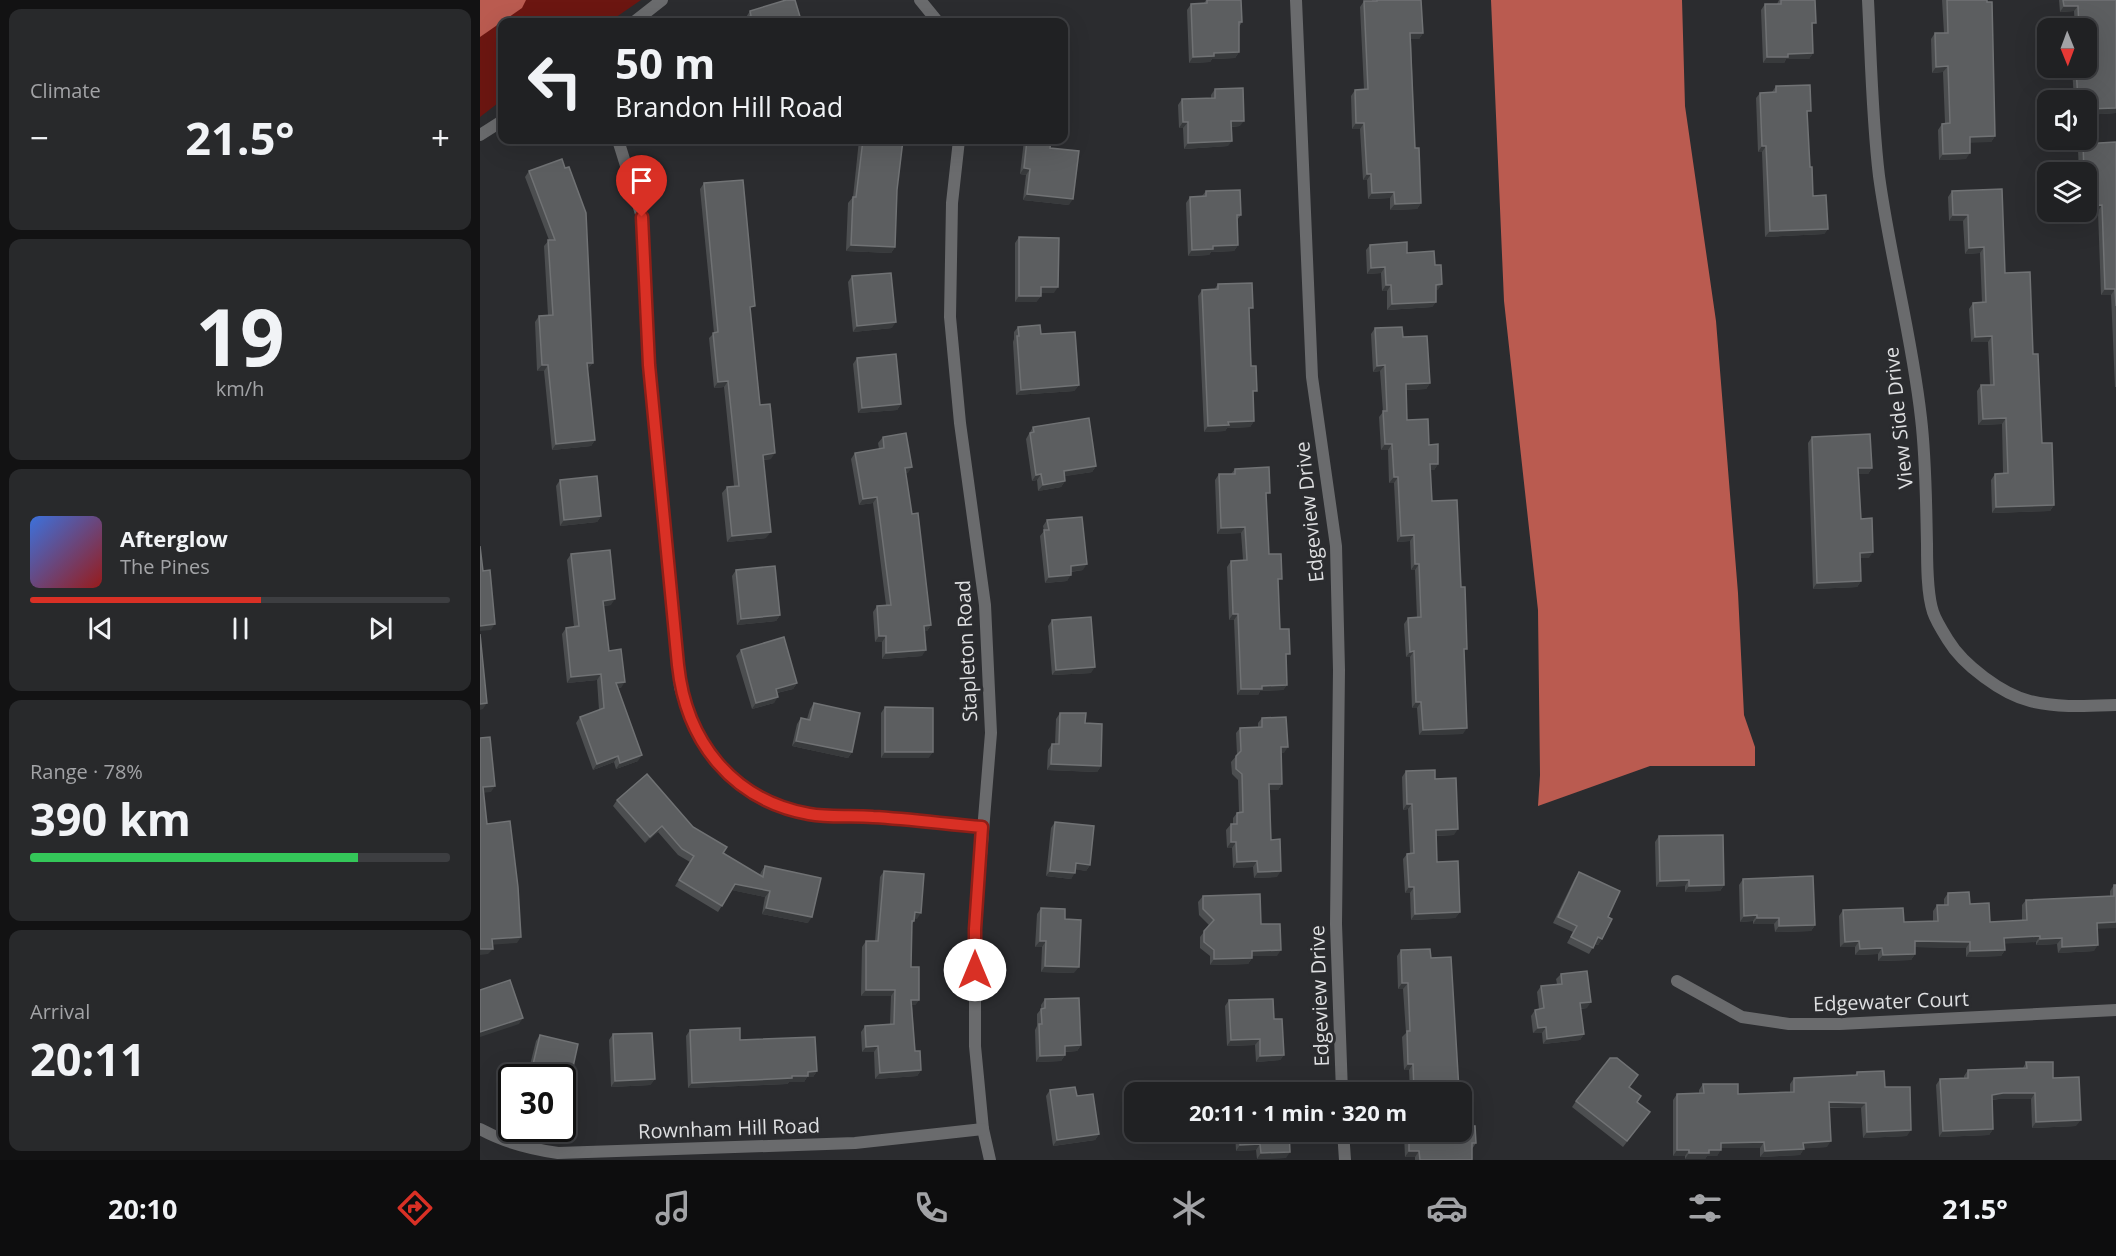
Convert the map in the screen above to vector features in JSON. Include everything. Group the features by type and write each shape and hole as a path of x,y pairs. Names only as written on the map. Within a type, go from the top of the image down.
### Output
{"street":[{"path":"639,18 662,0"},
{"path":"920,0 935,18"},
{"name":"Edgeview Drive","path":"1296,0 1312,377 1336,546 1339,670 1336,924 1342,1082"},
{"name":"View Side Drive","path":"1868,0 1879,177 1910,340 1922,419 1928,570 1933,612 1949,642 1973,670 1996,686 2029,701 2061,705 2116,705"},
{"path":"480,135 498,124"},
{"path":"619,144 642,217 649,365 680,687 698,735 714,759 729,775 761,799 781,806 808,814 871,816 982,827"},
{"name":"Stapleton Road","path":"959,144 952,203 950,317 960,423 985,604 991,733 975,929 975,1046 983,1129 990,1160"},
{"name":"Edgewater Court","path":"1677,981 1742,1017 1789,1024 1840,1024 2116,1010"},
{"name":"Rownham Hill Road","path":"480,1129 528,1149 558,1153 855,1143 983,1129"},
{"path":"1344,1142 1345,1160"}],"shaded area":[{"path":"480,0 641,0 615,18 498,18 498,103 480,117"},
{"path":"480,0 526,0 522,8 508,18 498,18 498,25 480,37"},
{"path":"1491,0 1682,0 1685,106 1716,321 1738,593 1744,715 1755,747 1755,766 1650,766 1538,806 1540,775 1538,610 1504,301"}],"building":[{"path":"786,0 795,0 800,18 745,18 751,16 750,11"},
{"path":"1207,0 1241,0 1242,22 1239,22 1239,52 1193,57 1191,4 1207,3"},
{"path":"1421,0 1423,33 1410,33 1415,148 1419,148 1421,203 1395,204 1394,192 1372,193 1371,174 1367,174 1364,123 1356,123 1355,90 1368,89 1364,1"},
{"path":"1781,0 1815,0 1816,23 1812,23 1813,53 1788,54 1788,57 1767,57 1765,4 1781,4"},
{"path":"1947,0 1992,2 1995,136 1970,137 1970,153 1943,154 1942,124 1950,123 1948,66 1936,67 1935,33 1948,33"},
{"path":"2063,0 2116,0 2116,108 2097,109 2097,90 2077,90 2077,78 2097,78 2097,18 2079,18 2078,6 2064,6"},
{"path":"1810,85 1811,111 1807,111 1813,196 1826,195 1828,229 1770,231 1766,146 1762,146 1760,93 1776,92 1776,86"},
{"path":"1243,88 1244,121 1231,121 1232,141 1188,143 1188,122 1183,122 1182,99 1215,98 1215,89"},
{"path":"2116,142 2116,306 2115,289 2105,289 2102,205 2097,205 2097,162 2084,162 2083,150 2097,150 2097,143"},
{"path":"863,144 903,144 897,190 895,247 851,245 853,197 856,197"},
{"path":"1027,144 1050,144 1050,148 1079,151 1073,199 1027,194 1030,169 1024,168"},
{"path":"562,159 565,168 569,167 586,213 593,363 587,363 595,440 556,444 548,365 542,365 539,316 553,315 548,240 555,240 529,171"},
{"path":"743,180 755,306 750,307 760,405 770,404 775,453 763,455 771,532 732,536 727,487 739,486 728,381 718,382 713,333 718,332 704,183"},
{"path":"2002,189 2005,273 2030,272 2033,354 2038,354 2042,443 2052,443 2054,505 1996,507 1995,474 2008,473 2006,418 1983,419 1981,385 1994,385 1992,336 1975,337 1973,303 1986,302 1984,247 1969,248 1968,215 1953,215 1952,191"},
{"path":"1240,190 1241,215 1237,215 1238,245 1192,250 1190,197 1206,196 1206,191"},
{"path":"1019,237 1059,238 1058,287 1041,287 1041,296 1019,296"},
{"path":"1407,242 1407,253 1434,251 1435,265 1441,265 1442,284 1436,285 1436,302 1392,304 1391,285 1386,285 1385,267 1371,268 1370,245"},
{"path":"891,273 896,322 857,326 852,276"},
{"path":"1252,283 1253,308 1249,308 1251,366 1256,366 1257,391 1253,391 1254,421 1228,422 1229,425 1208,426 1202,290 1218,289 1218,284"},
{"path":"1040,325 1041,334 1075,332 1079,385 1021,390 1018,327"},
{"path":"1402,327 1403,337 1427,336 1430,383 1406,384 1407,420 1428,419 1429,445 1438,444 1438,464 1430,464 1432,501 1457,500 1461,587 1465,587 1467,649 1464,649 1467,728 1423,730 1421,702 1416,702 1414,651 1410,652 1408,618 1421,617 1419,564 1415,564 1414,535 1401,536 1398,477 1394,477 1392,444 1385,444 1383,411 1387,411 1385,365 1377,366 1375,328"},
{"path":"896,354 901,404 862,408 857,358"},
{"path":"1089,418 1096,466 1064,471 1065,481 1043,485 1041,474 1036,475 1030,433 1034,432 1033,427"},
{"path":"906,433 912,467 905,468 912,514 918,513 931,625 924,626 926,650 886,653 886,636 879,636 877,606 891,605 877,497 863,499 855,453 884,448 883,437"},
{"path":"1870,434 1872,468 1858,468 1861,519 1872,518 1873,552 1860,553 1861,581 1817,583 1812,437"},
{"path":"1269,467 1270,493 1266,493 1269,554 1281,554 1282,579 1278,579 1280,629 1289,629 1290,654 1286,654 1287,685 1262,686 1262,689 1241,689 1238,614 1233,614 1231,561 1247,560 1245,527 1221,528 1219,474 1235,474 1235,469"},
{"path":"597,476 601,516 564,520 560,480"},
{"path":"1082,517 1087,564 1071,566 1071,575 1049,577 1044,530 1049,530 1047,520"},
{"path":"480,546 483,571 490,570 495,624 480,626"},
{"path":"610,550 615,599 603,601 609,651 621,649 625,682 616,683 642,755 620,763 618,756 597,764 580,717 604,708 601,674 571,677 566,628 579,626 571,554"},
{"path":"775,566 780,615 741,619 736,570"},
{"path":"1091,617 1095,667 1056,670 1052,620"},
{"path":"480,634 487,703 480,704"},
{"path":"784,637 797,683 776,689 778,697 756,703 741,650"},
{"path":"814,703 860,713 852,752 796,741 801,718 810,720"},
{"path":"885,707 933,708 933,752 885,752"},
{"path":"1060,713 1086,713 1085,723 1102,724 1101,766 1051,764 1052,744 1059,744"},
{"path":"1286,717 1288,747 1281,747 1282,784 1269,784 1271,840 1280,839 1281,871 1258,872 1257,861 1237,862 1236,842 1231,842 1231,824 1237,824 1237,813 1243,812 1242,774 1236,769 1236,756 1241,751 1240,728 1262,727 1262,718"},
{"path":"490,737 495,786 483,787 487,824 510,821 521,937 492,939 493,949 480,949 480,738"},
{"path":"1435,770 1435,779 1456,778 1458,829 1436,830 1437,862 1458,861 1460,912 1415,914 1414,887 1409,887 1407,854 1414,853 1412,804 1407,804 1406,771"},
{"path":"647,774 693,827 727,847 723,853 763,877 765,866 821,878 812,917 766,908 770,891 735,884 722,906 679,880 694,856 682,849 662,826 650,837 617,800"},
{"path":"1055,822 1094,826 1090,865 1076,863 1075,873 1050,871"},
{"path":"1723,835 1724,885 1689,886 1689,880 1660,881 1659,836"},
{"path":"884,871 924,874 921,913 915,912 914,921 912,921 911,967 919,967 919,1000 911,1000 915,1051 920,1051 921,1070 880,1073 878,1046 866,1047 865,1026 894,1024 895,990 866,990 866,941 878,941"},
{"path":"1579,872 1620,891 1608,917 1612,919 1602,939 1598,937 1593,948 1571,937 1577,926 1558,917"},
{"path":"1813,876 1815,925 1779,926 1779,918 1744,916 1743,879"},
{"path":"2114,885 2116,885 2116,922 2097,923 2098,945 2062,947 2062,938 2040,939 2040,936 2004,938 2005,950 1970,951 1970,942 1915,941 1915,954 1883,955 1882,948 1860,949 1859,941 1845,942 1843,910 1903,908 1904,922 1938,921 1937,905 1948,905 1948,893 1969,892 1970,904 1989,903 1990,922 2027,920 2026,900 2114,896"},
{"path":"1260,894 1261,924 1280,924 1281,950 1252,951 1252,958 1214,959 1214,950 1204,942 1204,931 1214,920 1203,909 1203,896"},
{"path":"1041,908 1065,909 1065,919 1081,920 1079,967 1045,966 1046,941 1040,941"},
{"path":"1430,949 1431,958 1451,957 1459,1082 1414,1082 1413,1064 1408,1064 1407,1031 1410,1031 1408,983 1402,983 1401,950"},
{"path":"1587,971 1591,1002 1580,1003 1584,1034 1547,1039 1546,1027 1538,1028 1535,1010 1544,1008 1541,986 1562,984 1561,974"},
{"path":"510,980 523,1018 480,1032 480,990"},
{"path":"1079,998 1081,1045 1065,1046 1065,1055 1040,1056 1039,1024 1042,1024 1041,1009 1045,1008 1045,999"},
{"path":"1273,999 1274,1019 1282,1019 1284,1055 1260,1056 1260,1039 1231,1040 1229,1000"},
{"path":"740,1028 740,1040 815,1037 817,1071 808,1072 808,1076 792,1076 792,1078 692,1083 690,1030"},
{"path":"652,1033 655,1079 615,1081 613,1034"},
{"path":"540,1035 578,1044 574,1064 533,1064"},
{"path":"1610,1058 1617,1058 1638,1075 1629,1087 1641,1096 1637,1102 1650,1112 1627,1141 1576,1101"},
{"path":"2026,1062 2053,1062 2053,1078 2079,1077 2081,1120 2036,1122 2035,1093 2003,1093 1992,1095 1993,1129 1943,1131 1940,1079 1968,1078 1968,1070 2027,1068"},
{"path":"1884,1071 1885,1087 1910,1087 1911,1130 1867,1132 1866,1103 1829,1102 1831,1141 1803,1143 1804,1149 1765,1151 1764,1142 1721,1143 1721,1150 1709,1150 1709,1153 1689,1153 1689,1150 1677,1150 1677,1094 1704,1093 1703,1084 1738,1084 1738,1094 1794,1092 1794,1078 1857,1075 1857,1072"},
{"path":"1075,1087 1077,1096 1093,1094 1099,1134 1057,1140 1050,1090"},
{"path":"1472,1126 1475,1126 1476,1143 1472,1143 1472,1160 1420,1160 1419,1151 1409,1151 1409,1142 1472,1142"},
{"path":"1240,1142 1290,1142 1290,1152 1261,1153 1260,1144 1240,1145"}],"route":[{"path":"642,217 649,365 680,687 686,708 703,744 714,759 729,775 761,799 808,814 871,816 982,827 975,929 975,970"}]}
